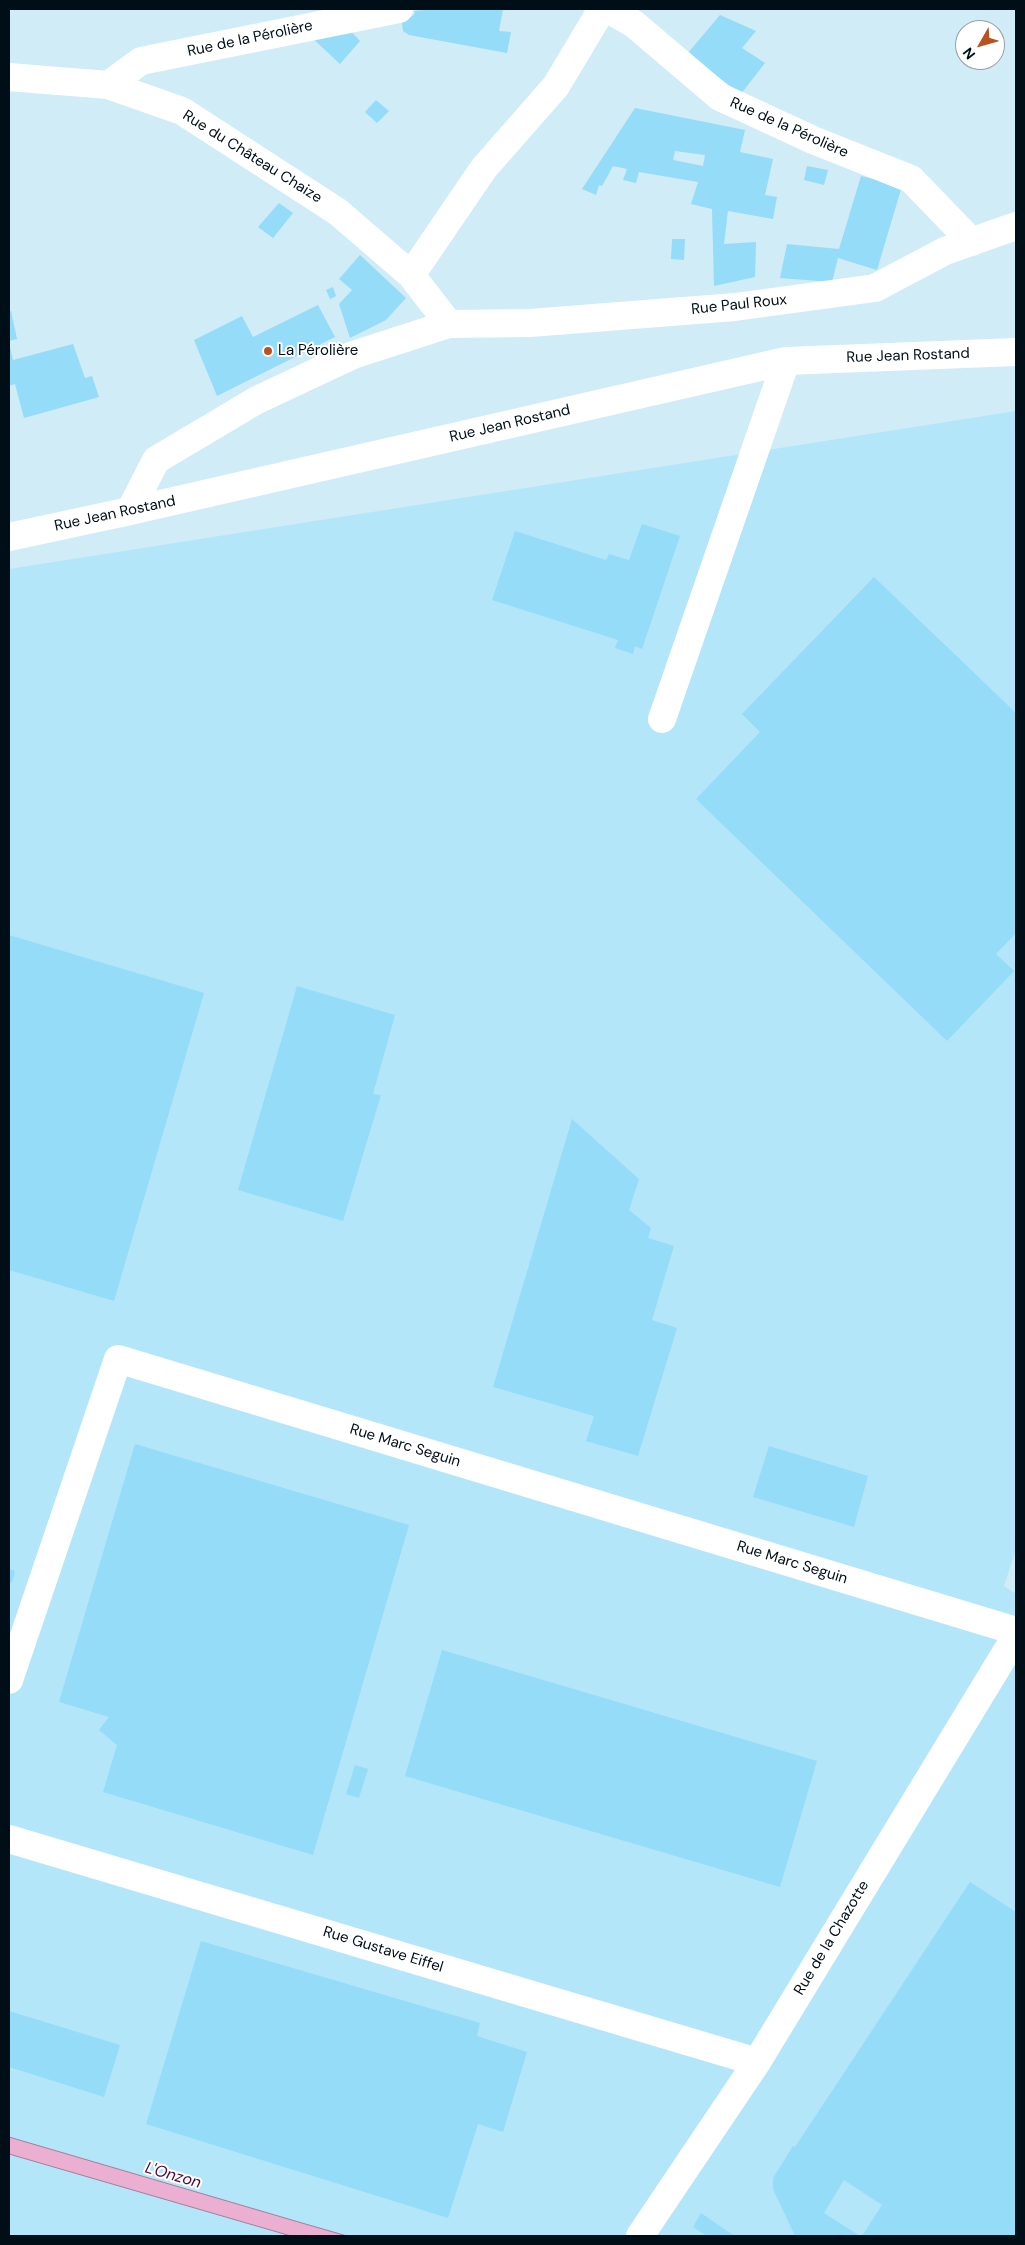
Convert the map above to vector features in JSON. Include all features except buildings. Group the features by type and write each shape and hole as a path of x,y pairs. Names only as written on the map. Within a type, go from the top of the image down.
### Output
{"street":[{"name":"Rue de la Pérolière","path":"108,85 142,61 399,9"},
{"path":"410,275 484,168 556,86 602,9"},
{"name":"Rue de la Pérolière","path":"608,9 634,24 720,98 813,140 911,179 972,242"},
{"name":"Rue du Château Chaize","path":"9,77 108,85 182,111 338,212 410,275 449,324"},
{"name":"Rue Paul Roux","path":"130,511 156,460 257,400 353,355 449,324 530,323 735,307 875,288 944,251 1016,226"},
{"name":"Rue Jean Rostand","path":"9,536 130,511 786,361 1016,352"},
{"path":"662,719 786,361"},
{"name":"Rue Marc Seguin","path":"9,1680 118,1359 1016,1631"},
{"name":"Rue de la Chazotte","path":"640,2236 757,2062 1016,1636"},
{"name":"Rue Gustave Eiffel","path":"9,1838 757,2062"}],"shaded area":[{"path":"1016,411 1016,1549 1004,1586 1016,1594 1016,2236 9,2236 9,569"},
{"path":"9,2137 347,2236 291,2236 9,2154"}],"place":[{"name":"La Pérolière","path":"268,351"}],"water label":[{"name":"L'Onzon","path":"173,2176"}]}
